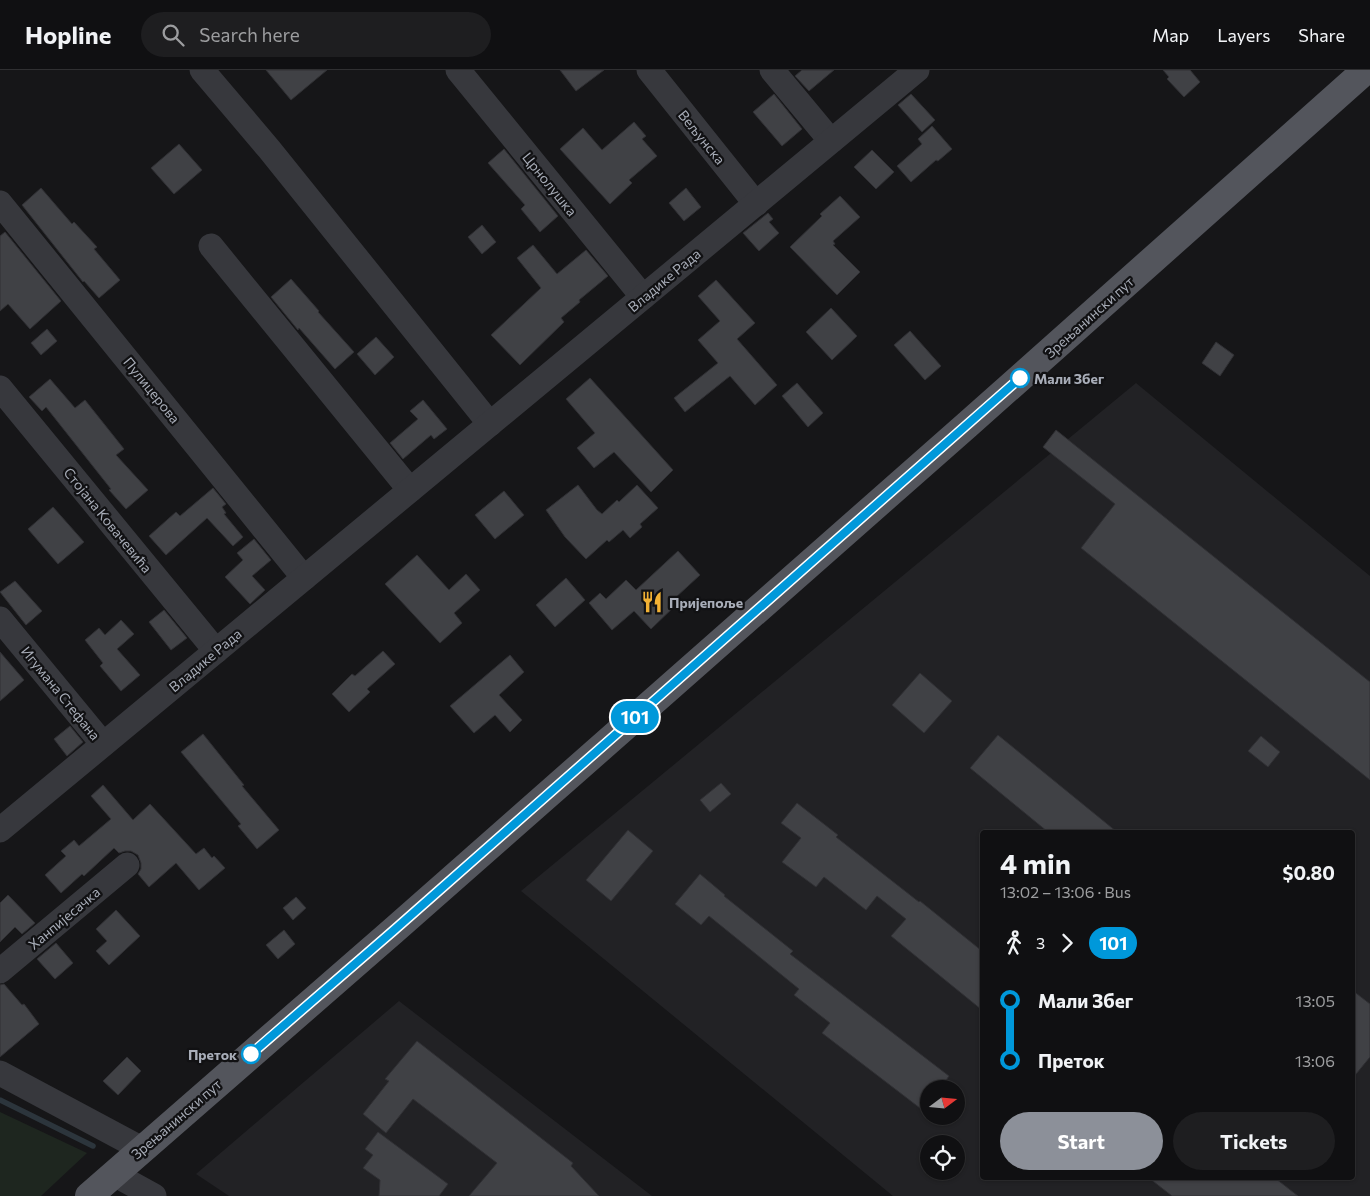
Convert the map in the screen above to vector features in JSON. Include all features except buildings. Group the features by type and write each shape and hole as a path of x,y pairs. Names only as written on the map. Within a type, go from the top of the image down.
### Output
{"main road":[{"name":"Зрењанински пут","path":"89,1196 967,425 1366,70"}],"street":[{"path":"202,70 269,149 490,424"},
{"name":"Црнолушка","path":"458,70 643,298"},
{"name":"Вељунска","path":"649,70 756,204"},
{"path":"772,70 832,141"},
{"name":"Владике Рада","path":"0,830 917,70"},
{"name":"Пулицерова","path":"0,202 304,578"},
{"path":"211,246 410,490"},
{"name":"Стојана Ковачевића","path":"0,388 216,651"},
{"name":"Игумана Стефана","path":"0,619 103,744"},
{"name":"Ханпијесачка","path":"0,971 127,865"},
{"path":"0,1072 142,1149"},
{"path":"114,1174 154,1196"}],"shaded area":[{"path":"1136,383 1370,576 1370,1196 893,1196 521,891"},
{"path":"399,1001 652,1196 229,1196 196,1174"},
{"path":"0,1112 87,1153 41,1196 0,1196"}],"waterway":[{"path":"0,1100 93,1146"}],"bus line":[{"name":"101","path":"251,1054 1020,378"}],"place":[{"name":"Мали Збег","path":"1020,378"},
{"name":"Пријепоље","path":"652,602"},
{"name":"Преток","path":"251,1054"}]}
